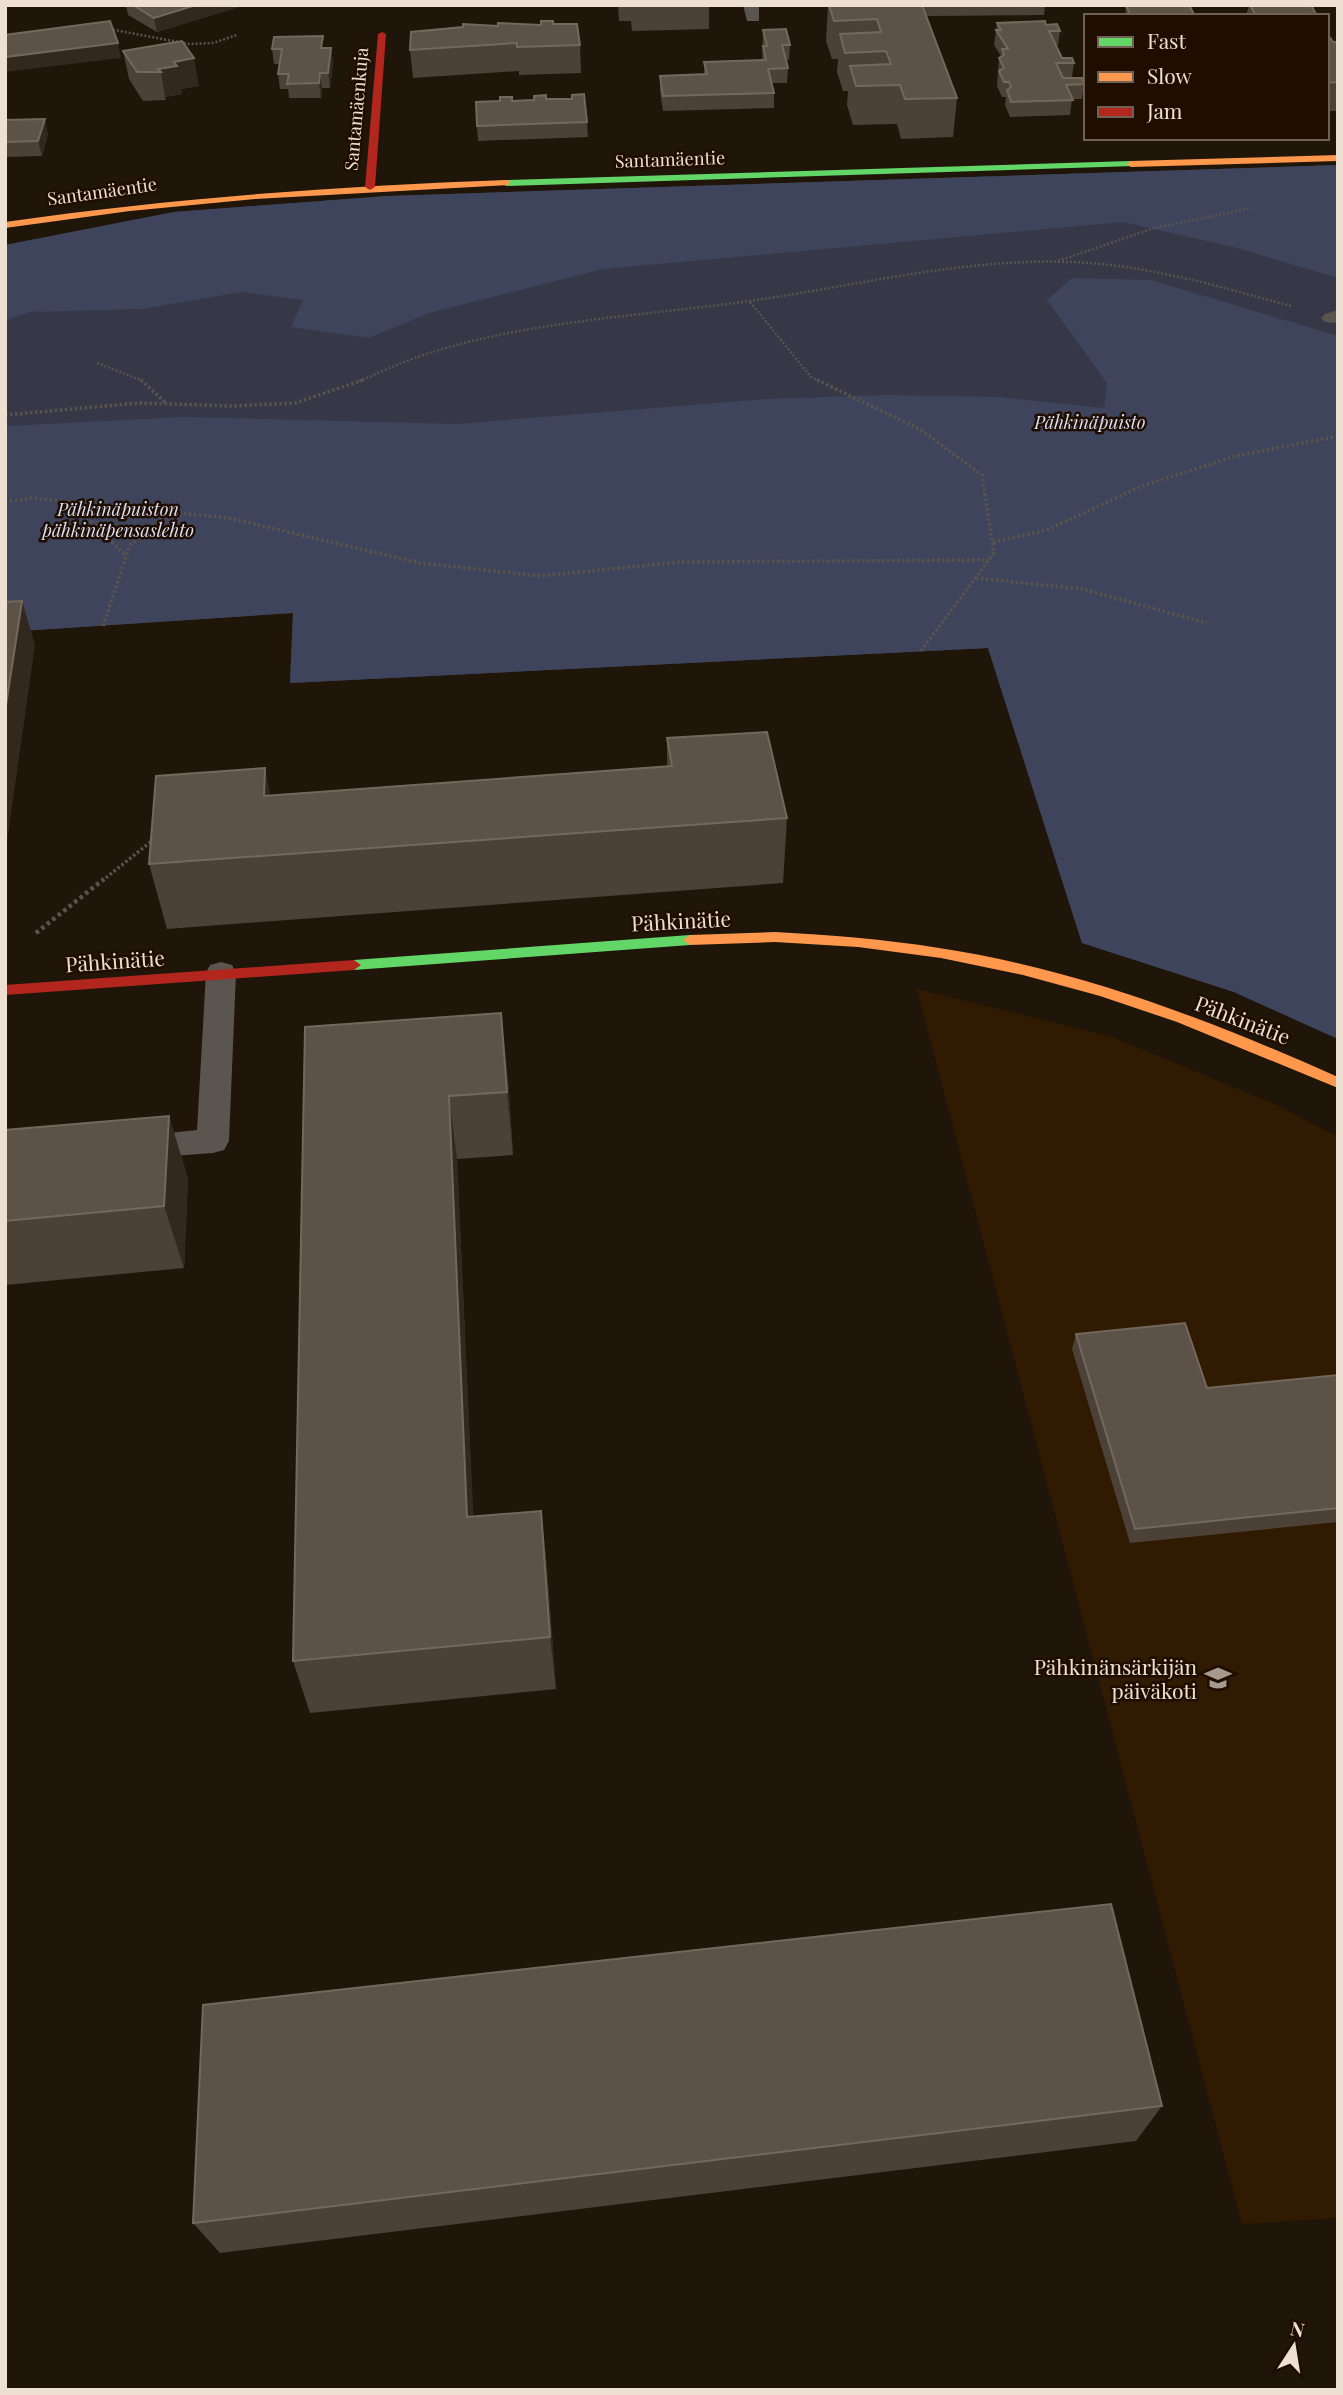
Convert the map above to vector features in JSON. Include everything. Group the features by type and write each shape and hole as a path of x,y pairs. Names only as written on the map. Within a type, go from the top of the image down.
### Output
{"street":[{"name":"Santamäenkuja","path":"370,187 382,34"},
{"name":"Santamäentie","path":"5,225 131,205 231,195 370,187 1338,158"},
{"name":"Pähkinätie","path":"5,989 730,937 835,940 916,948 1004,965 1094,989 1191,1020 1338,1083"}],"lane":[{"path":"102,1150 213,1141 221,973"}],"path":[{"path":"102,30 114,29 180,45 202,46 219,44 237,35"},
{"path":"1054,262 1106,241 1176,221 1258,207"},
{"path":"5,415 139,403 295,403 346,387 422,355 480,340 584,320 750,301 1005,261 1054,262 1168,273 1335,317"},
{"path":"750,301 811,377 921,430 982,475 995,553 921,651"},
{"path":"97,363 140,379 166,404"},
{"path":"993,542 1047,530 1142,486 1236,456 1338,436"},
{"path":"5,502 31,498 229,518 420,563 539,576 680,562 989,561"},
{"path":"73,503 126,556"},
{"path":"103,626 130,545 169,513"},
{"path":"976,578 1082,589 1207,623"},
{"path":"36,933 157,837"}],"shaded area":[{"name":"Pähkinänsärkijän päiväkoti","path":"917,989 1112,1037 1272,1103 1338,1137 1338,2218 1242,2224"}],"green space":[{"name":"Pähkinäpuisto","path":"1338,165 1338,1039 1234,992 1082,943 988,648 290,683 293,613 5,632 5,245 174,212 387,196"},
{"path":"1338,165 1338,278 1237,248 1123,222 603,269 429,313 369,338 291,327 303,300 241,292 142,309 30,312 5,320 5,245 174,212 387,196"},
{"name":"Pähkinäpuisto","path":"1072,278 1151,280 1338,336 1338,1039 1234,992 1082,943 988,648 290,683 293,613 5,632 5,426 184,417 457,424 766,399 886,395 998,397 1104,408 1107,383 1047,300"}],"building":[{"path":"133,5 196,5 154,18"},
{"path":"829,5 922,5 957,98 905,99 900,85 856,86 850,66 891,64 886,51 845,53 840,34 881,32 877,19 834,21"},
{"path":"1189,5 1194,14 1130,14 1126,6"},
{"path":"1250,5 1311,5 1316,14 1255,14"},
{"path":"110,21 118,43 5,57 5,35"},
{"path":"541,21 577,24 580,45 517,47 517,43 410,50 411,32 463,27 463,24 541,25"},
{"path":"1045,21 1046,25 1057,24 1060,31 1049,31 1062,58 1072,58 1074,63 1056,63 1063,78 1082,78 1084,84 1066,85 1073,100 1011,102 1007,90 1011,87 1009,82 1004,82 999,71 1004,68 999,58 1004,55 1002,49 1008,49 996,30 1001,30 997,23"},
{"path":"786,29 790,45 782,45 788,68 768,69 774,93 663,96 660,76 707,74 704,62 766,60 763,46 767,46 763,30"},
{"path":"323,36 321,48 331,48 328,73 320,73 319,83 287,84 289,74 278,74 282,49 272,49 274,37"},
{"path":"1329,36 1333,42 1338,42 1338,82 1329,83"},
{"path":"182,41 194,58 174,62 177,66 158,69 161,72 137,72 123,51"},
{"path":"584,94 587,122 477,126 476,102 500,101 500,97 512,97 512,101 534,100 534,96 546,95 546,99 572,99 572,95"},
{"path":"45,119 38,141 5,142 5,120"},
{"path":"22,601 5,712 5,602"},
{"path":"767,732 787,818 149,864 156,776 265,768 264,796 672,766 667,738"},
{"path":"501,1013 507,1092 449,1096 467,1517 541,1511 550,1637 293,1661 305,1027"},
{"path":"169,1116 164,1206 5,1221 5,1130"},
{"path":"1185,1323 1207,1388 1338,1375 1338,1508 1135,1529 1076,1334"},
{"path":"1111,1904 1162,2106 193,2223 203,2005"}],"traffic: fast":[{"path":"506,183 1131,164"},
{"path":"354,965 690,940"}],"traffic: slow":[{"path":"1131,164 1338,158"},
{"path":"5,225 130,208 255,196 506,183"},
{"path":"690,940 775,937 858,942 941,953 1023,970 1183,1018 1338,1083"}],"traffic: jam":[{"path":"370,187 382,34"},
{"path":"5,990 354,965"}],"place":[{"name":"Pähkinänsärkijän päiväkoti","path":"1218,1678"}],"park label":[{"name":"Pähkinäpuiston pähkinäpensaslehto","path":"118,519"}]}
